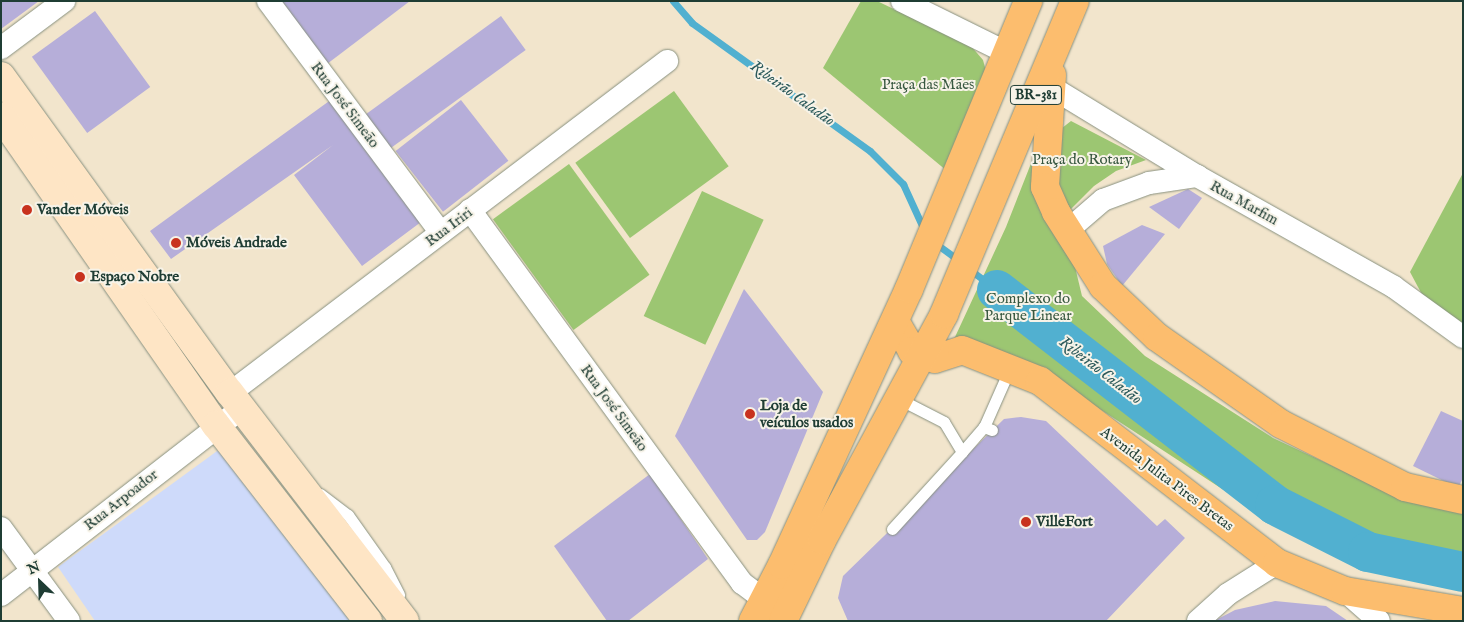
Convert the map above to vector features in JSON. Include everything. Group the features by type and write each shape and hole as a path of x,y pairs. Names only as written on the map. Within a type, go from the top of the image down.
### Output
{"main road":[{"name":"BR-381","path":"895,321 958,177 1028,1"},
{"name":"BR-381","path":"929,357 944,314 1029,111 1054,46 1075,1"},
{"path":"1054,46 1045,187 1067,231 1103,286 1157,336 1281,424 1405,487 1463,500"},
{"path":"1,76 236,400 405,621"},
{"path":"1,116 216,426 368,621"},
{"path":"732,621 758,611 782,565 895,321"},
{"path":"791,619 804,578 899,399 929,357 912,351 895,321"},
{"name":"Avenida Julita Pires Bretas","path":"929,357 962,350 1010,367 1040,381 1277,562 1345,591 1463,611"}],"street":[{"path":"1,48 64,1"},
{"name":"Rua José Simeão","path":"268,1 441,233"},
{"path":"902,1 1007,53"},
{"name":"Rua Iriri","path":"236,400 470,210 667,61"},
{"path":"1029,111 1050,87"},
{"name":"Rua Marfim","path":"1050,87 1197,176 1394,287 1463,337"},
{"path":"1067,231 1102,200 1149,183 1197,176"},
{"name":"Rua José Simeão","path":"470,210 742,583 758,611 791,619"},
{"name":"Rua Arpoador","path":"1,595 216,426 236,400"},
{"path":"1,528 69,621"},
{"path":"1198,621 1228,594 1277,562"},
{"path":"1345,591 1379,621"}],"lane":[{"path":"892,529 962,452 988,428 1010,367"},
{"path":"899,399 944,422 962,452"},
{"path":"275,451 348,515 385,567 412,621"}],"shaded area":[{"path":"224,446 350,621 95,621 58,567"}],"green space":[{"name":"Praça das Mães","path":"861,1 877,1 971,46 983,60 986,71 947,171 823,68"},
{"path":"674,91 729,166 630,238 575,163"},
{"name":"Praça do Rotary","path":"1071,121 1146,160 1116,171 1094,186 1065,215 1053,164 1057,132"},
{"name":"Complexo do Parque Linear","path":"1043,133 1082,296 1145,356 1273,438 1395,495 1463,510 1463,586 1359,560 1265,517 1066,387 949,350 1006,227"},
{"path":"569,164 650,275 573,330 493,219"},
{"path":"1463,173 1463,329 1426,302 1410,272"},
{"path":"702,191 764,220 705,345 644,316"}],"building":[{"path":"1,1 39,1 1,29"},
{"path":"280,1 410,1 327,64"},
{"path":"95,11 150,87 87,133 32,57"},
{"path":"501,16 526,50 388,150 363,116"},
{"path":"332,99 421,222 362,266 294,175 333,145 171,259 150,231"},
{"path":"461,100 508,161 443,212 396,151"},
{"path":"1188,189 1202,198 1179,229 1149,207"},
{"path":"1142,225 1165,234 1122,286 1107,264 1103,246"},
{"name":"Loja de veículos usados","path":"744,289 823,392 765,532 757,540 747,540 675,436"},
{"path":"1441,411 1463,421 1463,478 1458,488 1413,466"},
{"name":"VilleFort","path":"1021,417 1046,421 1157,526 1165,519 1185,538 1106,621 848,621 838,598 843,576 1004,419"},
{"path":"650,474 708,559 628,621 607,621 554,546"},
{"path":"1275,601 1326,606 1348,621 1214,621 1235,610"}],"waterway":[{"name":"Ribeirão Caladão","path":"673,1 692,23 870,151 903,184 925,232"},
{"name":"Ribeirão Caladão","path":"935,243 961,262"},
{"name":"Ribeirão Caladão","path":"969,269 997,290"},
{"name":"Ribeirão Caladão","path":"997,290 1275,505 1368,552 1463,572"}],"place":[{"name":"Vander Móveis","path":"27,210"},
{"name":"Móveis Andrade","path":"176,243"},
{"name":"Espaço Nobre","path":"80,277"},
{"name":"Loja de veículos usados","path":"750,414"},
{"name":"VilleFort","path":"1026,522"}]}
